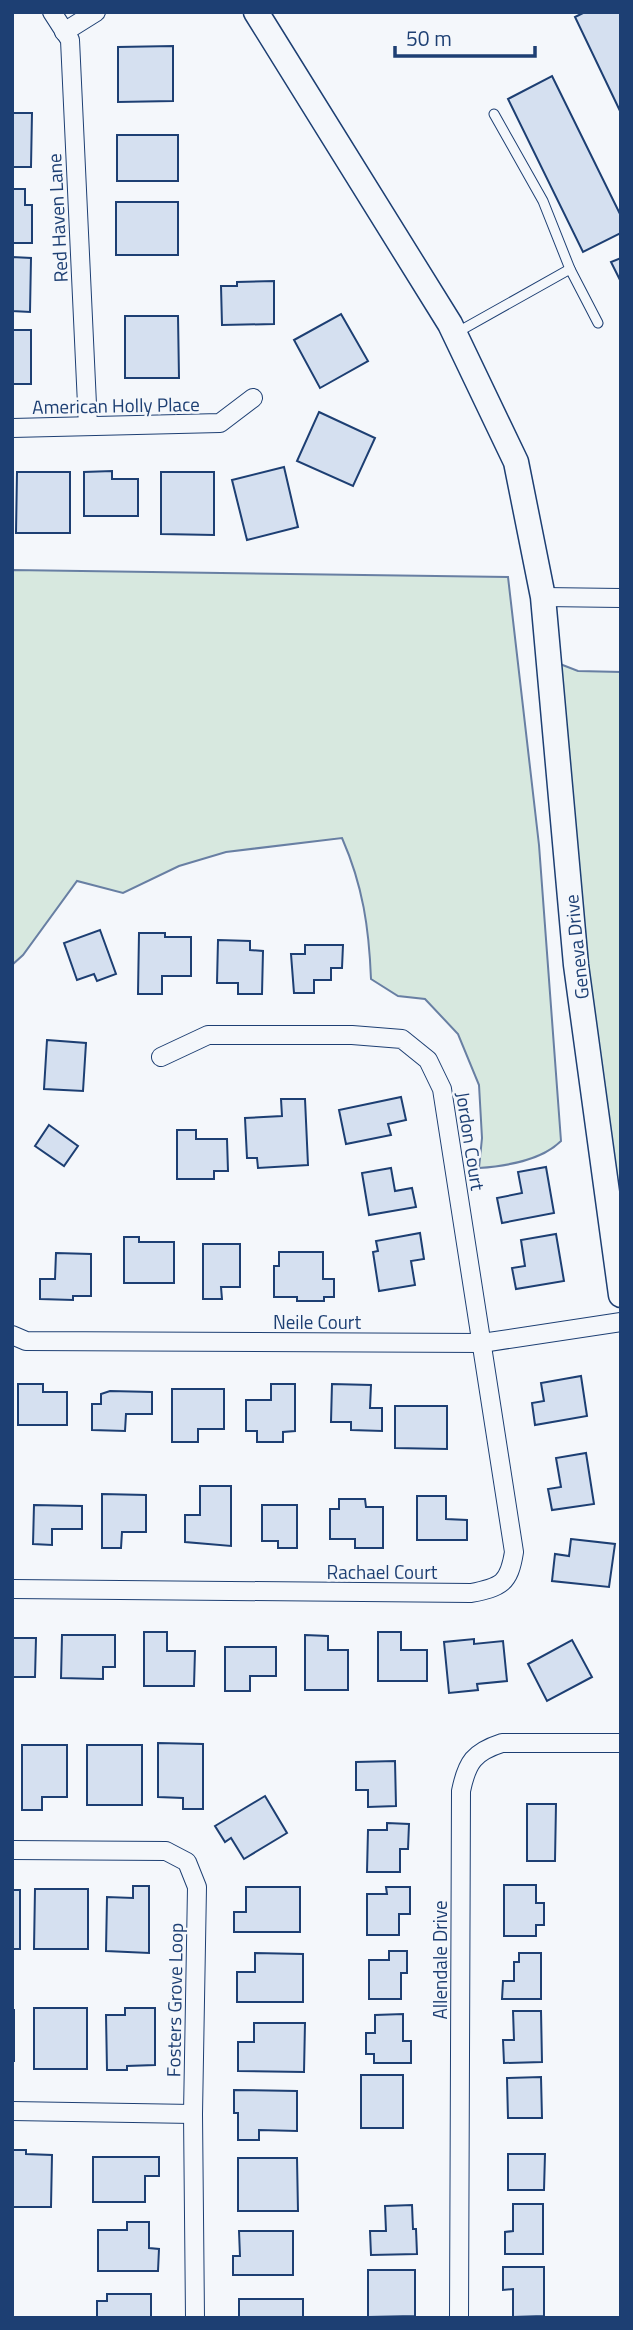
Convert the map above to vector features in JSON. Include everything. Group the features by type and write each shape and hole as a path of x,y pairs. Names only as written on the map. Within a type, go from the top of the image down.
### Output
{"main road":[{"name":"Geneva Drive","path":"256,12 455,334 516,462 543,597 576,965 621,1295"}],"street":[{"name":"Red Haven Lane","path":"52,12 70,40 88,426"},
{"path":"64,32 96,12"},
{"name":"American Holly Place","path":"12,428 220,424 253,398"},
{"path":"543,597 621,598"},
{"name":"Jordon Court","path":"160,1057 208,1035 352,1035 402,1039 428,1060 442,1089 482,1343"},
{"name":"Neile Court","path":"12,1335 26,1341 482,1343 621,1322"},
{"name":"Rachael Court","path":"12,1589 471,1593 497,1588 511,1572 514,1552 482,1343"},
{"name":"Allendale Drive","path":"459,2318 461,1791 465,1770 472,1759 487,1748 502,1743 621,1743"},
{"name":"Fosters Grove Loop","path":"12,1850 166,1851 187,1862 197,1887 193,2114 195,2318"},
{"path":"12,2111 193,2114"}],"lane":[{"path":"494,114 543,201 570,269 598,323"},
{"path":"455,334 570,269"}],"shaded area":[{"path":"12,570 508,577 539,845 561,1141 533,1158 479,1168 482,1138 479,1085 458,1034 425,999 398,996 371,979 364,907 342,838 226,852 179,866 123,893 77,881 23,955 12,965"},
{"path":"560,664 578,671 621,672 621,1213 587,964"}],"building":[{"path":"585,12 621,12 621,113 575,17"},
{"path":"173,46 173,101 118,102 118,47"},
{"path":"552,76 621,216 621,233 583,252 508,99"},
{"path":"12,113 32,113 31,167 12,167"},
{"path":"117,135 178,135 178,181 117,181"},
{"path":"12,189 25,189 25,205 32,205 32,243 12,243"},
{"path":"116,202 178,202 178,255 116,255"},
{"path":"12,257 31,258 30,312 12,311"},
{"path":"621,258 621,282 611,262"},
{"path":"274,281 274,324 222,325 221,286 237,286 237,282"},
{"path":"341,314 368,361 320,388 294,340"},
{"path":"125,316 178,316 179,378 125,378"},
{"path":"12,330 31,330 31,384 12,384"},
{"path":"319,412 375,438 353,486 297,461"},
{"path":"284,467 298,527 247,540 232,480"},
{"path":"112,471 112,479 138,479 138,516 84,516 84,472"},
{"path":"17,472 70,472 70,533 16,533"},
{"path":"161,472 214,472 214,535 161,534"},
{"path":"100,930 116,974 97,981 94,974 77,980 64,943"},
{"path":"139,933 191,937 191,976 162,976 162,994 138,994"},
{"path":"218,940 250,941 250,950 263,951 262,994 238,994 238,983 217,983"},
{"path":"305,945 343,945 342,968 331,968 331,980 314,980 314,993 294,993 291,954 305,954"},
{"path":"47,1040 86,1043 83,1091 44,1089"},
{"path":"401,1097 406,1120 388,1124 391,1135 346,1144 339,1110"},
{"path":"281,1099 305,1099 308,1165 258,1168 257,1158 247,1158 245,1118 282,1116"},
{"path":"49,1125 78,1146 64,1166 35,1146"},
{"path":"177,1130 196,1130 196,1139 227,1139 228,1171 214,1171 214,1179 177,1179"},
{"path":"546,1167 554,1213 502,1223 497,1198 522,1193 518,1172"},
{"path":"391,1168 395,1191 412,1188 416,1207 369,1215 362,1173"},
{"path":"420,1233 424,1259 411,1261 415,1285 379,1291 373,1252 378,1251 376,1241"},
{"path":"556,1234 564,1281 516,1289 512,1268 525,1266 521,1240"},
{"path":"124,1237 139,1237 139,1242 174,1242 174,1283 124,1283"},
{"path":"203,1244 240,1244 240,1287 221,1287 222,1299 203,1299"},
{"path":"279,1252 323,1252 323,1279 334,1279 334,1297 324,1297 324,1301 297,1301 297,1297 274,1297 274,1266 279,1266"},
{"path":"56,1253 91,1254 91,1296 73,1296 73,1300 40,1299 40,1279 55,1279"},
{"path":"581,1376 587,1416 535,1425 532,1403 544,1401 541,1383"},
{"path":"18,1384 43,1384 43,1392 67,1392 67,1425 18,1425"},
{"path":"271,1384 295,1384 295,1431 283,1432 283,1442 257,1442 257,1431 246,1431 246,1400 271,1400"},
{"path":"332,1384 371,1385 370,1408 382,1408 382,1431 351,1430 351,1422 331,1422"},
{"path":"172,1389 224,1389 224,1429 198,1429 198,1442 172,1442"},
{"path":"110,1391 152,1392 152,1414 126,1414 125,1431 92,1430 92,1404 101,1404 101,1394"},
{"path":"395,1406 447,1406 447,1449 395,1448"},
{"path":"586,1453 594,1504 552,1510 548,1489 561,1487 556,1458"},
{"path":"200,1486 231,1486 231,1546 185,1542 185,1515 200,1515"},
{"path":"102,1494 146,1495 146,1532 122,1532 121,1548 102,1548"},
{"path":"417,1496 446,1496 446,1519 467,1520 467,1540 417,1540"},
{"path":"339,1499 365,1499 366,1507 383,1507 383,1548 355,1548 355,1539 330,1539 330,1509 339,1509"},
{"path":"34,1505 82,1506 82,1529 52,1529 52,1545 33,1544"},
{"path":"262,1505 297,1505 297,1548 278,1548 278,1541 262,1541"},
{"path":"571,1539 615,1544 609,1587 552,1581 555,1554 569,1556"},
{"path":"144,1632 167,1632 167,1651 195,1651 194,1686 144,1686"},
{"path":"378,1632 401,1632 401,1650 427,1650 427,1681 378,1681"},
{"path":"62,1635 115,1635 115,1667 103,1667 103,1679 61,1678"},
{"path":"305,1635 328,1636 328,1650 348,1650 348,1690 305,1690"},
{"path":"12,1638 36,1638 35,1677 12,1677"},
{"path":"474,1639 474,1644 503,1641 507,1681 477,1684 478,1690 449,1693 444,1642"},
{"path":"572,1640 592,1677 547,1701 528,1664"},
{"path":"225,1647 276,1647 276,1676 250,1676 250,1691 225,1691"},
{"path":"158,1743 203,1744 203,1809 183,1809 183,1798 158,1797"},
{"path":"22,1745 67,1745 67,1797 42,1797 42,1810 22,1810"},
{"path":"87,1745 142,1745 142,1805 87,1805"},
{"path":"395,1761 396,1806 368,1807 368,1790 356,1790 356,1762"},
{"path":"265,1796 287,1833 244,1859 231,1838 225,1842 215,1826"},
{"path":"527,1804 556,1804 555,1861 527,1861"},
{"path":"387,1823 409,1824 408,1849 400,1849 400,1872 367,1872 368,1830 387,1830"},
{"path":"504,1885 536,1885 536,1903 544,1903 544,1925 536,1925 536,1936 504,1936"},
{"path":"133,1886 149,1886 149,1953 106,1951 107,1897 133,1898"},
{"path":"246,1887 300,1887 300,1932 234,1932 234,1912 246,1912"},
{"path":"386,1887 410,1887 410,1914 399,1914 399,1935 367,1935 367,1894 387,1894"},
{"path":"35,1889 88,1889 88,1949 34,1949"},
{"path":"12,1890 20,1890 20,1949 12,1949"},
{"path":"389,1951 407,1951 407,1973 401,1973 401,1999 369,1999 369,1960 389,1960"},
{"path":"255,1953 303,1954 303,2002 237,2002 237,1972 255,1972"},
{"path":"519,1953 541,1953 541,1999 502,1999 503,1981 514,1981 514,1962 519,1962"},
{"path":"34,2008 87,2008 87,2069 34,2069"},
{"path":"125,2008 155,2008 155,2065 107,2070 106,2015 125,2015"},
{"path":"14,2010 14,2061 12,2061"},
{"path":"513,2011 541,2011 542,2062 504,2063 503,2040 514,2040"},
{"path":"403,2014 403,2041 411,2041 411,2063 374,2063 374,2054 366,2054 366,2033 375,2033 375,2015"},
{"path":"254,2023 305,2023 304,2072 238,2071 238,2042 254,2042"},
{"path":"361,2075 403,2075 403,2128 361,2128"},
{"path":"541,2077 542,2118 508,2118 507,2078"},
{"path":"234,2090 297,2091 297,2131 259,2130 259,2140 238,2140 238,2113 234,2113"},
{"path":"12,2150 26,2150 26,2154 52,2155 51,2207 12,2207"},
{"path":"508,2154 545,2154 544,2190 508,2190"},
{"path":"93,2157 159,2157 159,2176 145,2176 145,2202 93,2202"},
{"path":"238,2158 297,2158 298,2211 238,2211"},
{"path":"513,2204 543,2204 543,2254 505,2254 505,2232 513,2231"},
{"path":"412,2205 417,2254 371,2255 370,2231 386,2231 385,2206"},
{"path":"127,2222 149,2222 149,2248 159,2249 158,2271 98,2271 98,2230 127,2230"},
{"path":"239,2231 293,2231 293,2275 233,2275 233,2256 240,2256"},
{"path":"503,2267 544,2267 544,2316 513,2317 513,2289 503,2290"},
{"path":"368,2270 415,2270 415,2316 368,2317"},
{"path":"107,2294 151,2294 151,2318 97,2318 97,2301 107,2301"},
{"path":"239,2299 303,2299 303,2318 239,2318"}]}
